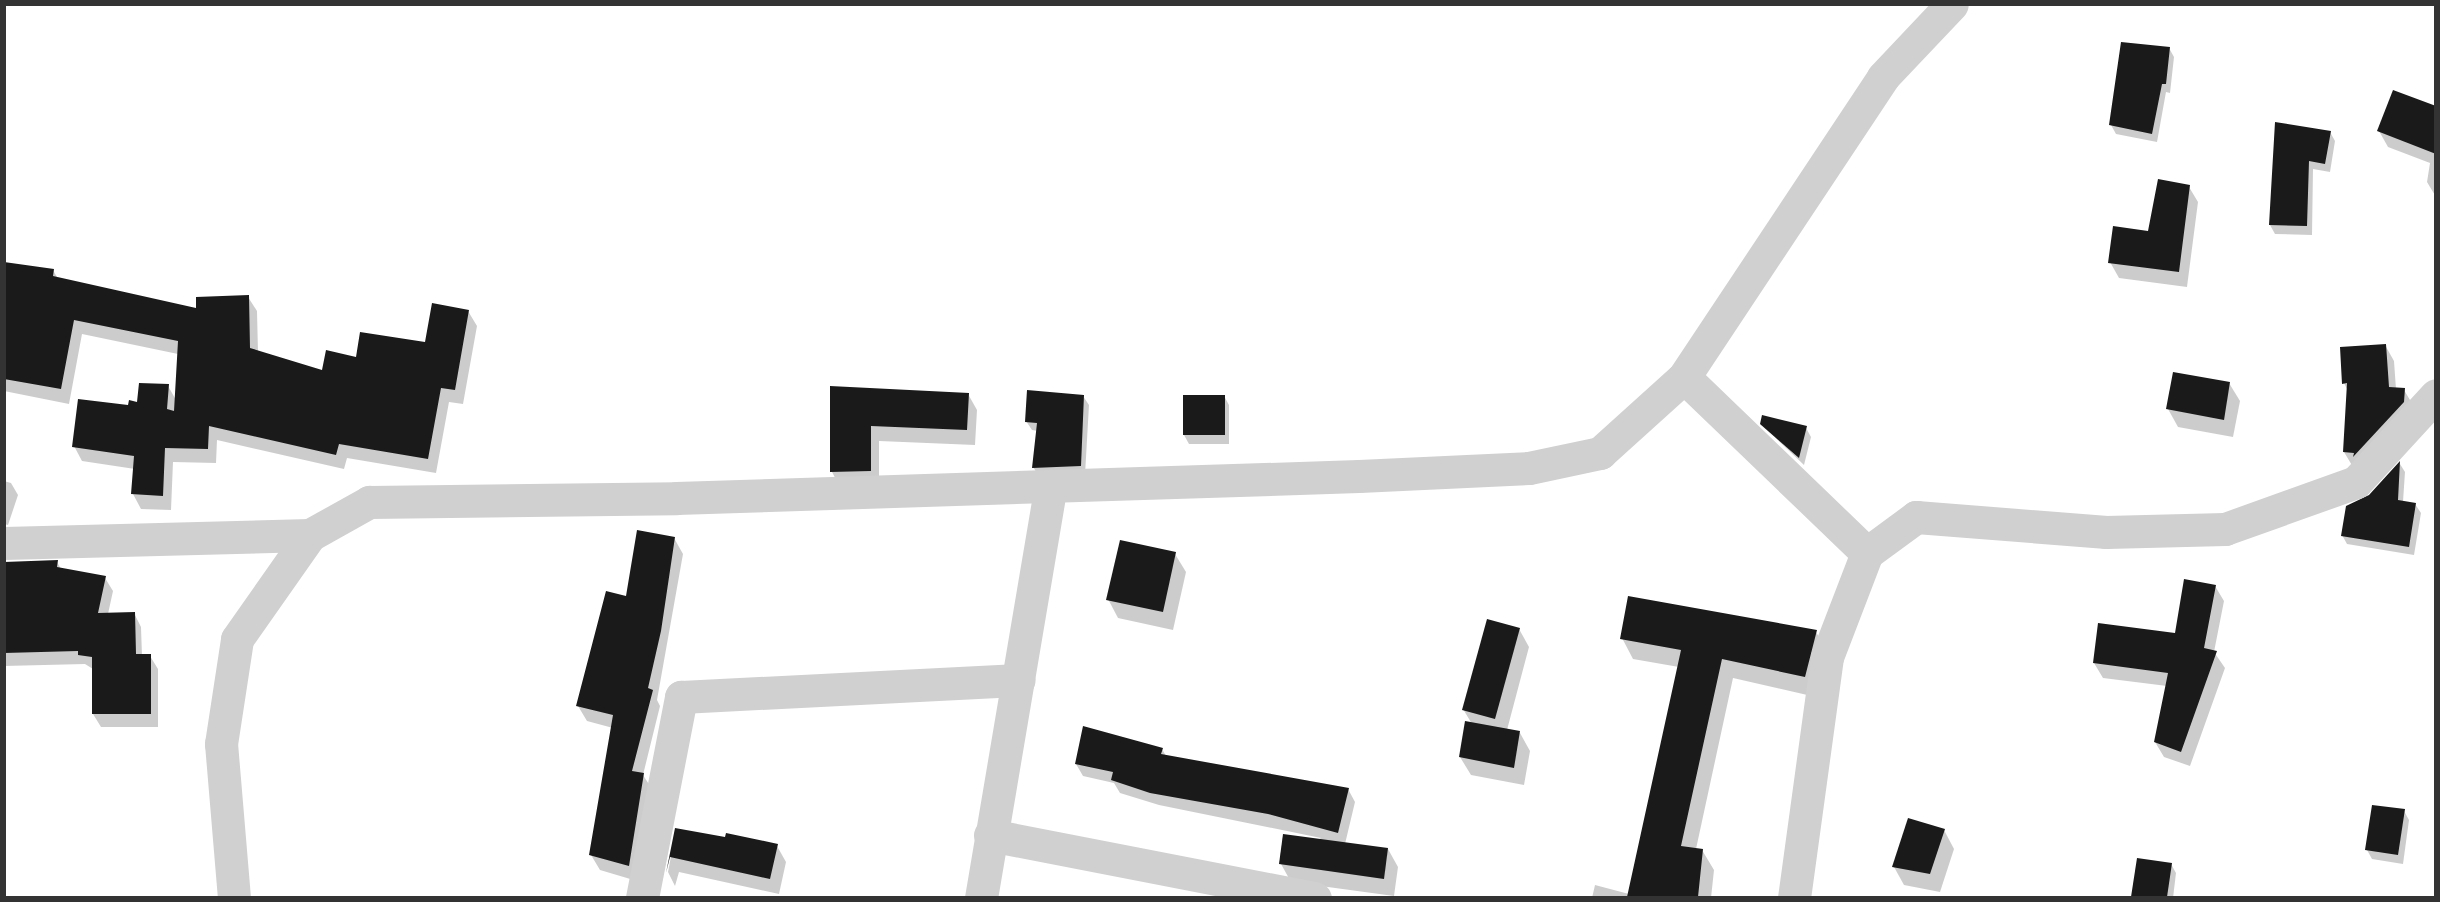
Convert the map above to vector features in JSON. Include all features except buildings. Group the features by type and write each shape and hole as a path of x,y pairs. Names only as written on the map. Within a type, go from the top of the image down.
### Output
{"street":[{"path":"234,897 220,744 237,639 310,535 369,502 1051,486 1529,468 1600,453 1684,377 1883,78 1952,4"},
{"path":"1684,377 1867,553"},
{"path":"1794,897 1827,657 1867,553 1916,517 2106,532 2225,529 2356,482 2436,395"},
{"path":"981,897 1051,486"},
{"path":"4,543 310,535"},
{"path":"642,897 681,697 1019,680"},
{"path":"990,835 1315,897"}]}
